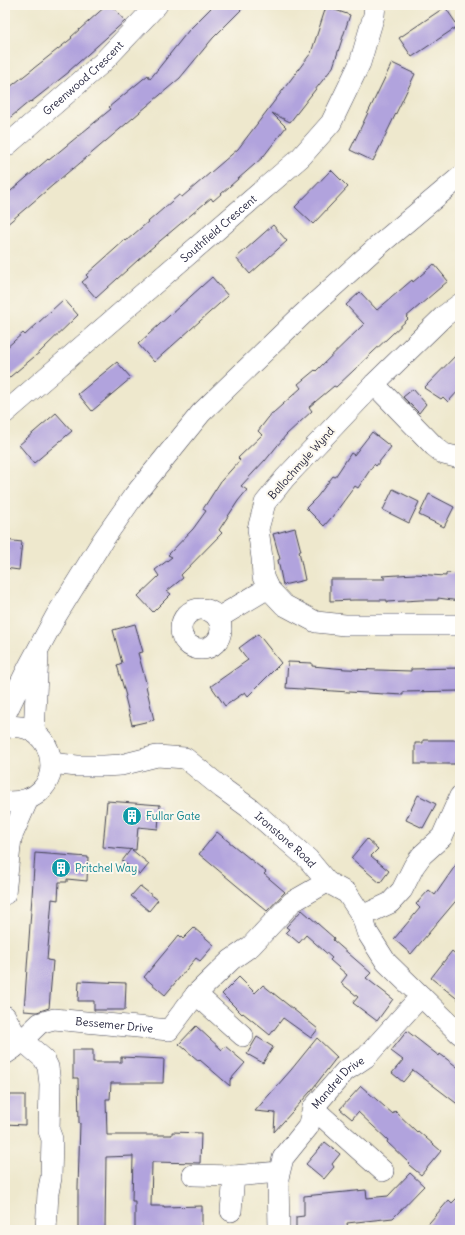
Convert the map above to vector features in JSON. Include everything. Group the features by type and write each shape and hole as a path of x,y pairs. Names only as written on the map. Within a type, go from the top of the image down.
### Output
{"street":[{"name":"Greenwood Crescent","path":"5,147 102,63 157,5"},
{"name":"Southfield Crescent","path":"5,413 301,157 331,123 360,62 374,16 375,5"},
{"path":"5,714 56,616 103,540 138,491 201,413 301,316 378,246 460,177"},
{"name":"Ballochmyle Wynd","path":"460,304 444,316 374,384 285,478 265,503 258,529 263,578 268,588 284,605 316,622 345,625 460,625"},
{"path":"374,384 434,446 444,454 460,458"},
{"path":"218,618 268,588"},
{"path":"34,732 39,648"},
{"path":"5,728 11,726 23,727 34,732 43,740 49,751 51,763 50,775 38,794 17,802 5,802"},
{"name":"Ironstone Road","path":"51,763 77,766 104,766 121,765 157,756 185,758 257,814 308,859 328,882 347,893 362,916 367,932 386,962 460,1034"},
{"path":"362,916 390,903 402,890 414,866 422,855 442,837 460,796"},
{"path":"5,894 8,831 28,799"},
{"name":"Bessemer Drive","path":"22,1040 40,1023 54,1019 169,1030 196,994 231,960 251,946 292,902 328,882"},
{"path":"196,994 243,1036"},
{"name":"Mandrel Drive","path":"279,1230 279,1172 283,1158 308,1127 312,1108 345,1071 366,1056 421,996"},
{"path":"5,1016 15,1034 44,1059 48,1068 50,1084 50,1131 52,1139 51,1178 48,1193 46,1230"},
{"path":"5,1054 22,1040"},
{"path":"312,1108 383,1170"},
{"path":"193,1175 234,1176 279,1172"},
{"path":"231,1211 234,1176"}],"building":[{"path":"107,5 111,5 125,21 69,72 5,122 5,91 72,38 71,37"},
{"path":"214,5 246,5 213,38 180,78 5,226 5,196 48,159 49,160 111,109 109,107 148,75 150,79 189,30"},
{"path":"326,7 350,15 333,67 290,122 272,113 286,127 263,157 213,201 211,198 148,251 96,298 82,282 88,277 86,275 179,195 182,197 238,149 311,53"},
{"path":"445,7 458,26 412,57 399,38"},
{"path":"392,63 415,74 373,161 350,150"},
{"path":"331,170 348,187 313,224 295,207"},
{"path":"273,225 287,241 250,274 236,258"},
{"path":"434,264 448,281 406,317 408,319 336,387 334,386 309,407 312,411 286,435 265,461 241,486 247,490 219,530 222,533 181,575 183,578 167,591 171,594 153,612 138,596 159,576 155,570 172,557 168,555 193,529 206,511 203,509 221,481 240,460 238,458 262,435 258,431 272,413 301,388 298,384 315,370 316,371 364,324 346,305 360,292 377,310 412,280 413,282"},
{"path":"212,277 228,296 154,362 138,344"},
{"path":"64,299 78,315 40,352 5,381 5,349 23,333 25,335"},
{"path":"460,351 460,389 448,402 443,397 441,399 424,388"},
{"path":"117,362 131,378 92,411 78,394"},
{"path":"413,389 426,404 419,413 403,397"},
{"path":"56,413 72,431 34,463 19,445"},
{"path":"372,432 391,447 376,466 374,464 358,488 355,486 324,526 306,508 317,497 333,476 335,477 351,453 354,455"},
{"path":"393,489 419,502 409,523 383,510"},
{"path":"429,494 454,507 444,527 419,515"},
{"path":"295,528 301,551 299,551 305,580 283,585 278,560 280,559 273,534"},
{"path":"5,540 22,542 19,570 5,568"},
{"path":"446,573 460,574 460,601 438,598 438,600 387,602 387,600 330,601 330,579 386,579 382,576 415,574 446,576"},
{"path":"135,624 143,652 138,653 154,720 132,725 126,696 117,665 122,663 113,630"},
{"path":"258,634 281,663 248,696 245,692 225,706 211,686 248,660 239,648"},
{"path":"288,662 312,663 312,666 346,669 411,671 411,669 460,668 460,691 403,692 403,695 286,688"},
{"path":"423,740 460,740 460,764 415,764 415,743 423,743"},
{"path":"418,795 436,804 423,828 406,820"},
{"name":"Fullar Gate","path":"107,801 160,805 158,829 138,827 136,850 103,847"},
{"path":"217,832 266,872 264,874 285,892 267,911 199,854"},
{"path":"367,839 378,849 371,856 389,871 380,883 351,858"},
{"path":"131,849 149,864 140,875 122,861"},
{"path":"35,853 88,857 87,881 67,879 67,882 59,882 58,900 52,899 47,960 53,961 49,1008 37,1012 24,1011"},
{"path":"460,859 460,896 411,954 394,939 420,908 416,904 429,890 435,895"},
{"path":"140,886 158,900 149,911 131,896"},
{"path":"302,910 334,938 333,940 371,973 366,978 393,999 377,1021 353,1003 358,997 341,983 347,975 330,960 332,958 306,935 299,943 286,932 289,929 286,927"},
{"path":"194,928 214,945 200,961 196,958 165,995 144,977 179,935 183,939"},
{"path":"452,951 460,958 460,1001 431,978"},
{"path":"239,977 255,993 263,985 318,1029 311,1038 283,1018 270,1035 243,1013 242,1014 222,994"},
{"path":"79,981 126,983 125,1010 94,1010 94,1001 78,1001"},
{"path":"196,1026 222,1050 225,1046 245,1063 230,1080 230,1086 179,1044"},
{"path":"407,1031 439,1056 440,1054 460,1069 460,1106 413,1070 403,1082 392,1073 403,1060 391,1051"},
{"path":"257,1037 273,1047 263,1063 247,1054"},
{"path":"317,1038 337,1057 310,1092 274,1132 275,1113 255,1111"},
{"path":"73,1050 93,1050 93,1062 121,1062 121,1057 164,1059 163,1083 111,1083 110,1099 106,1099 107,1135 172,1135 172,1132 201,1133 200,1163 152,1162 151,1206 202,1206 202,1230 135,1230 135,1201 132,1201 133,1156 106,1157 105,1230 78,1230 80,1123 78,1078 73,1078"},
{"path":"361,1086 393,1114 395,1111 417,1132 418,1131 441,1151 421,1175 387,1142 388,1140 358,1112 352,1119 340,1109"},
{"path":"5,1095 25,1095 25,1125 5,1124"},
{"path":"325,1142 340,1154 332,1164 334,1167 324,1179 306,1164"},
{"path":"410,1173 424,1186 393,1218 347,1223 348,1230 296,1230 296,1217 304,1216 304,1196 366,1190 367,1198 388,1196"},
{"path":"460,1195 460,1223 454,1230 423,1230 449,1200 452,1203"}],"place":[{"name":"Fullar Gate","path":"132,816"},
{"name":"Pritchel Way","path":"61,868"}]}
